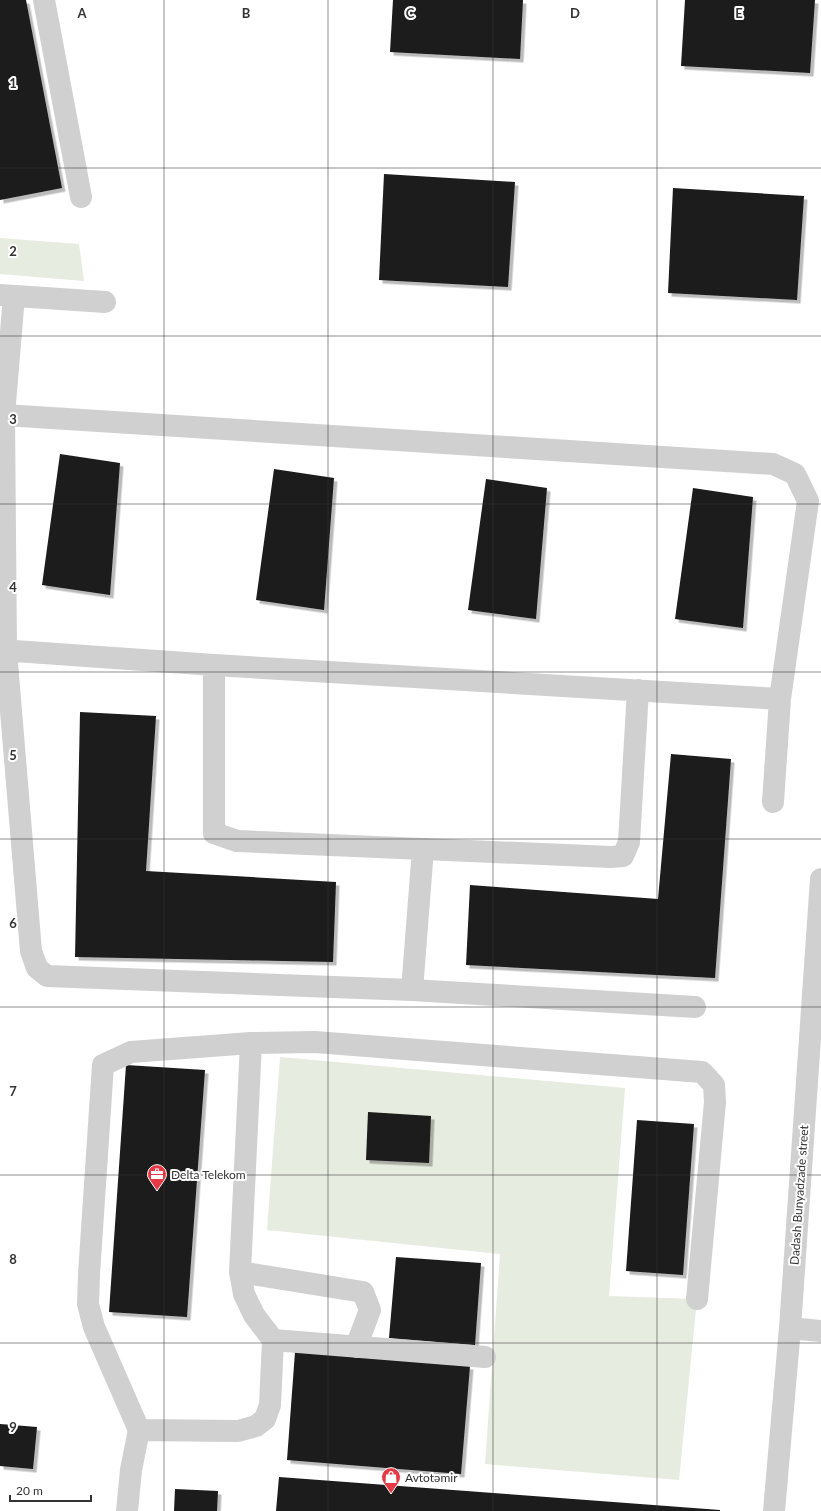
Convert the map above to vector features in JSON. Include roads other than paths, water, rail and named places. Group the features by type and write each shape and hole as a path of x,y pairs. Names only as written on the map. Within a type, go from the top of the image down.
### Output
{"street":[{"path":"44,0 81,197"},
{"path":"105,302 7,295 4,415 3,651 31,951 37,968 47,976 412,990 695,1007"},
{"path":"4,415 773,464 795,474 808,501 780,699 773,802"},
{"path":"3,651 780,699"},
{"path":"214,665 214,833 237,841 610,857 623,856 629,842 638,690"},
{"path":"412,990 423,849"},
{"name":"Dadash Bunyadzade street","path":"774,1511 815,1062 821,879"},
{"path":"139,1430 238,1431 256,1426 265,1419 270,1405 273,1340 254,1315 244,1294 240,1272 251,1042"},
{"path":"127,1511 131,1470 139,1430 94,1327 88,1304 103,1065 131,1052 251,1042 315,1042 702,1072 714,1085 715,1102 697,1299"},
{"path":"240,1272 363,1292 370,1310 356,1347"},
{"path":"790,1328 821,1331"},
{"path":"273,1340 485,1357"}],"place":[{"name":"Delta Telekom","path":"157,1191"},
{"name":"Avtotəmir","path":"391,1494"}]}
